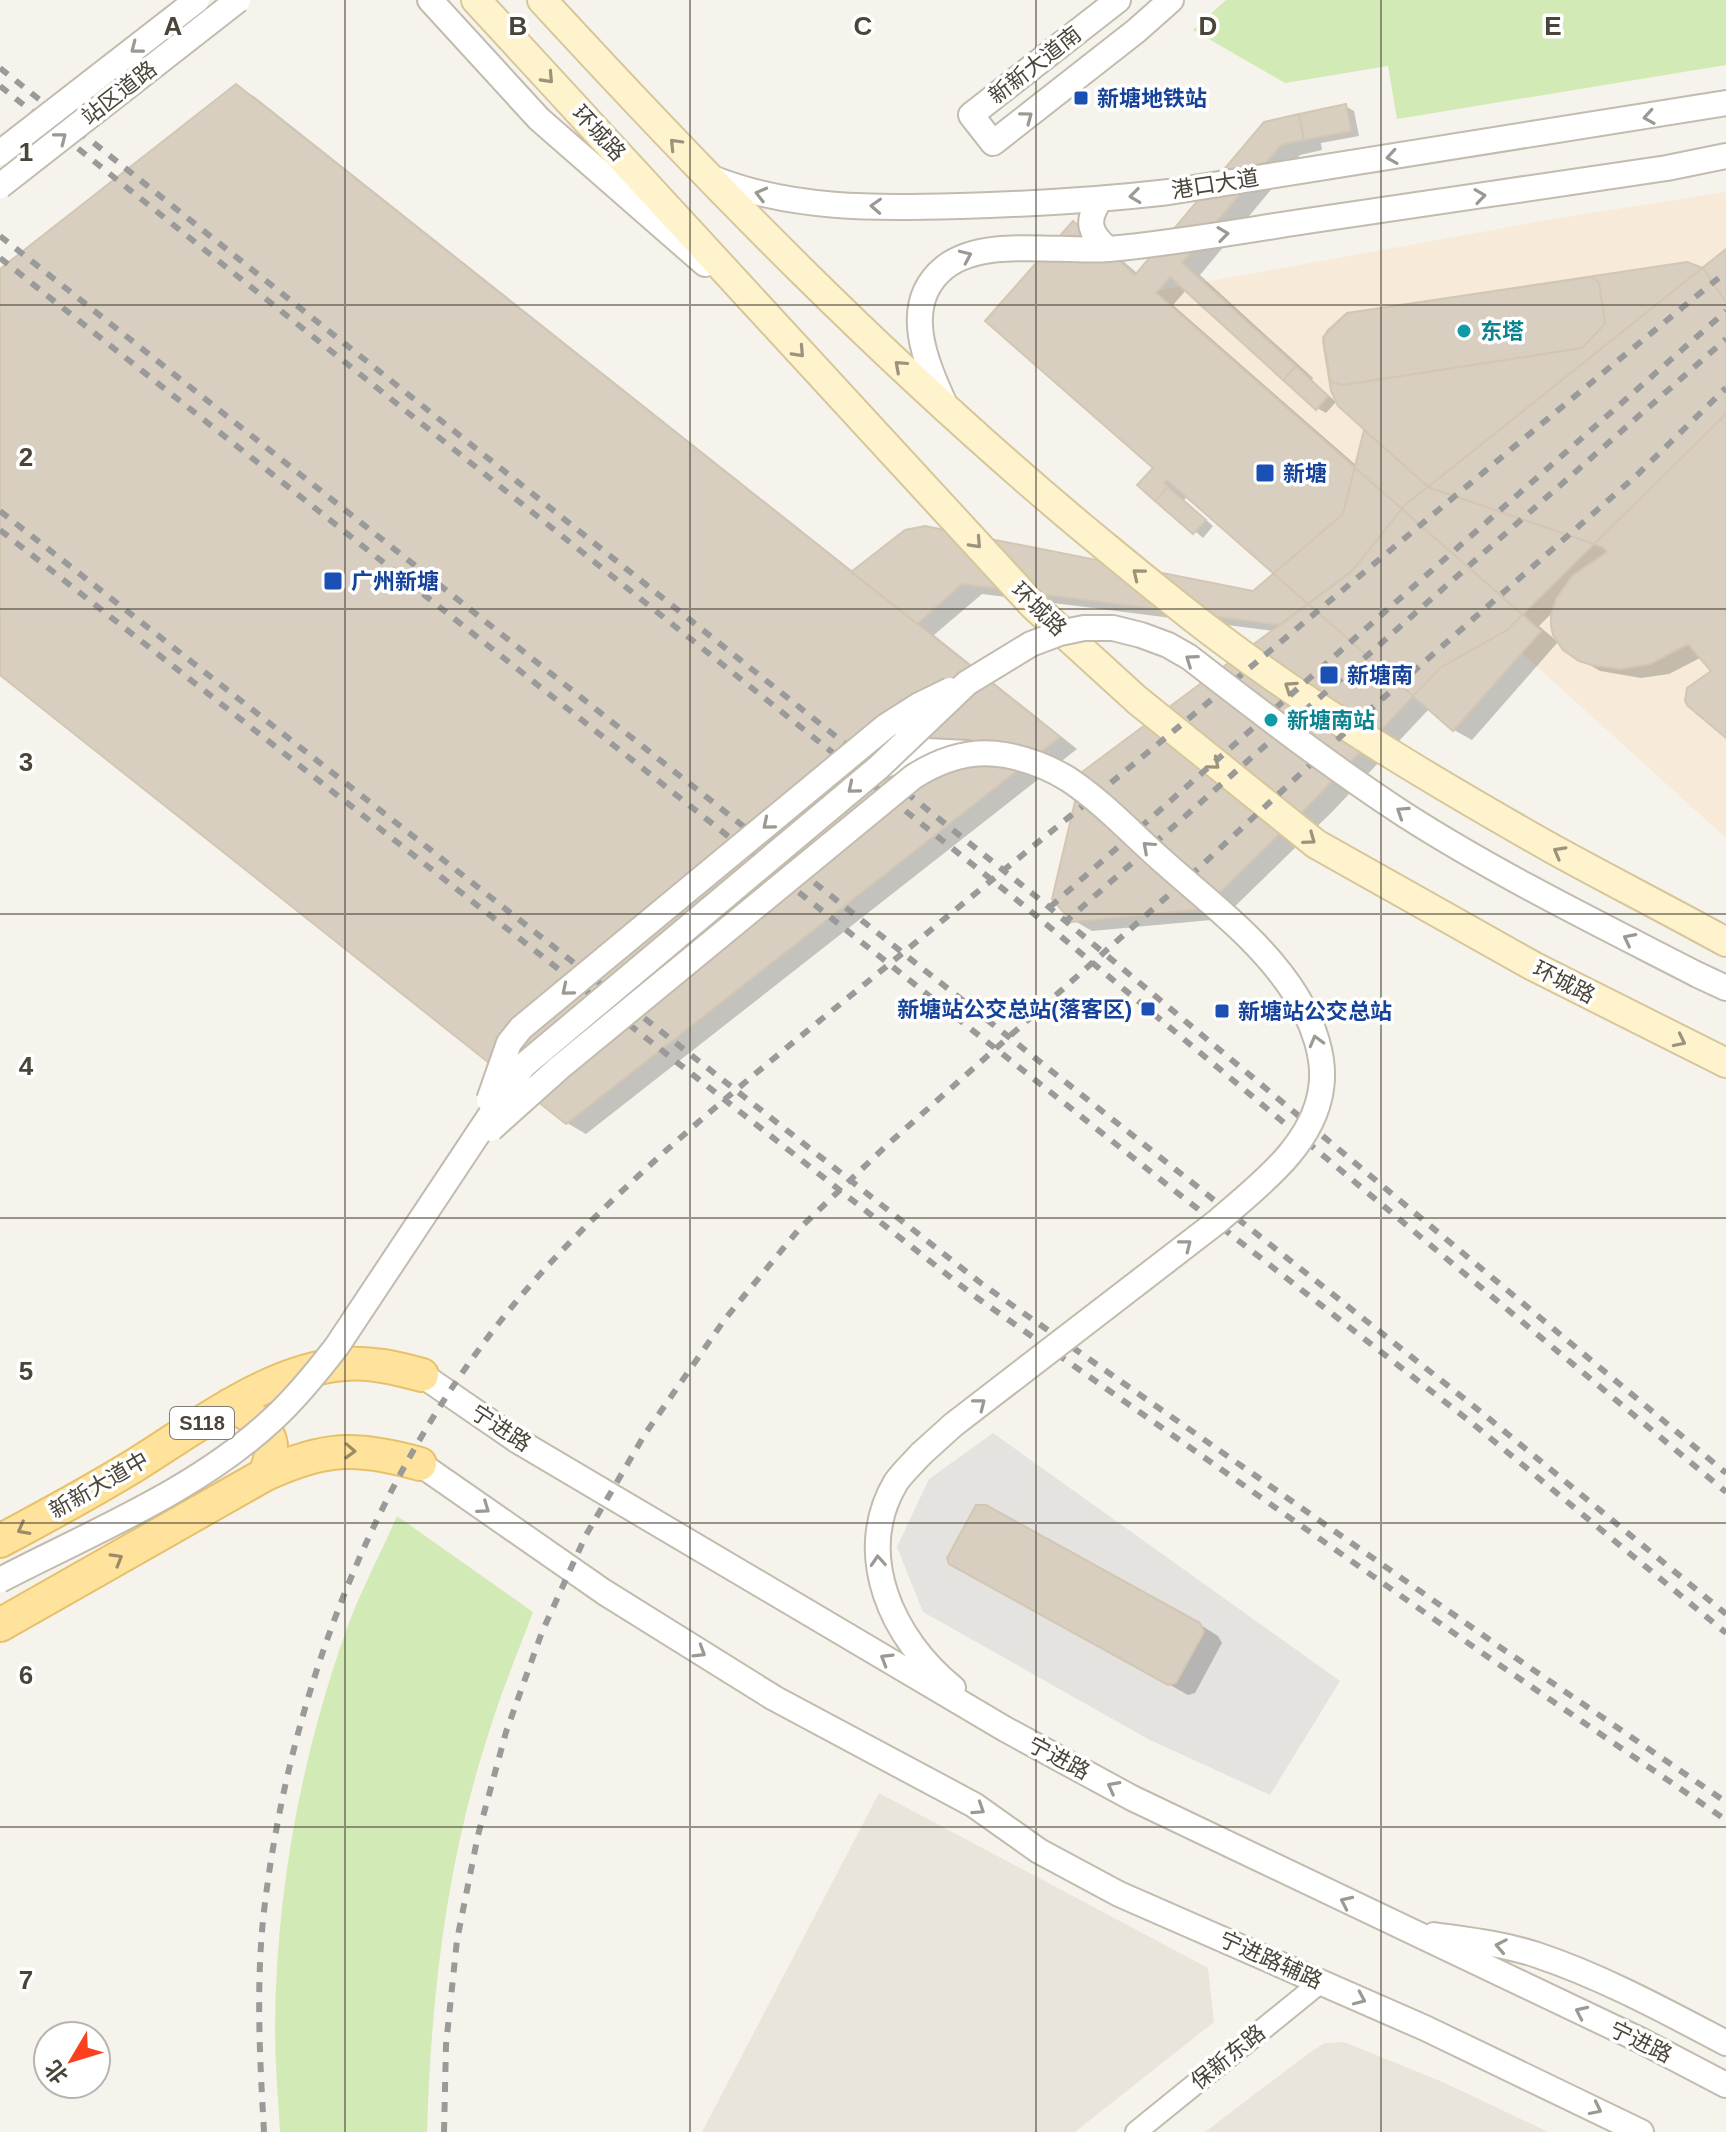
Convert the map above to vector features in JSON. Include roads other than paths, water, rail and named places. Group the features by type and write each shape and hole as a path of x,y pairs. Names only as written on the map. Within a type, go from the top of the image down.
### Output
{"main road":[{"name":"环城路","path":"476,0 1034,606 1137,700 1316,844 1463,928 1726,1063"},
{"path":"542,0 704,175 856,325 1046,497 1221,640 1428,776 1551,848 1726,942"},
{"name":"新新大道中","path":"0,1541 102,1485 230,1405 263,1388 342,1364 382,1364 422,1375"},
{"path":"230,1405 250,1415 270,1438 272,1451 264,1475"},
{"path":"0,1625 293,1461 338,1450 381,1453 420,1464"}],"street":[{"name":"站区道路","path":"0,153 197,0"},
{"name":"站区道路","path":"0,186 238,0"},
{"path":"430,0 539,119 765,315"},
{"name":"新新大道南","path":"1118,0 971,115 993,143 1113,50 1171,0"},
{"name":"港口大道","path":"704,175 770,197 820,203 899,207 1100,200 1726,103"},
{"path":"947,409 925,355 920,313 926,289 935,276 958,258 978,250 1108,249 1652,170 1726,156"},
{"path":"1100,200 1090,217 1090,224 1097,240 1108,249"},
{"path":"481,1127 505,1052 521,1028 886,726 919,705 967,683 1031,644 1084,628 1113,628 1168,645 1189,657 1328,763 1406,815 1559,903 1726,988"},
{"path":"0,1580 189,1481 235,1450 271,1420 303,1389 337,1346 523,1066 540,1048 879,767 967,683"},
{"path":"879,767 926,751 1004,755 1038,764 1067,779 1102,806 1250,940 1285,979 1310,1021 1317,1042 1322,1088 1316,1111 1291,1151 1218,1221 953,1425 897,1480 884,1508 877,1537 878,1571 888,1606 911,1645 947,1683 1005,1729"},
{"path":"453,1170 522,1099 913,777 933,764 953,757 979,754"},
{"name":"宁进路","path":"422,1375 518,1441 1005,1729 1132,1798 1627,2034 1726,2085"},
{"name":"宁进路辅路","path":"420,1464 617,1601 774,1698 974,1805 1039,1851 1119,1894 1425,2028 1641,2132"},
{"path":"1406,1930 1509,1947 1537,1955 1646,2000 1726,2043"},
{"name":"保新东路","path":"1136,2132 1321,1982"}],"railway":[{"path":"0,68 1038,898 1726,1473"},
{"path":"0,86 1028,909 1726,1492"},
{"path":"0,236 1481,1412 1726,1614"},
{"path":"0,258 1472,1423 1726,1633"},
{"path":"264,2132 259,2000 263,1920 276,1830 296,1741 323,1652 356,1566 396,1482 442,1403 495,1328 586,1226 719,1104 1726,272"},
{"path":"1050,907 1726,311"},
{"path":"1064,923 1726,339"},
{"path":"444,2132 446,2045 457,1940 478,1835 506,1732 542,1632 586,1535 645,1434 725,1319 800,1228 887,1145 1189,877 1365,714 1637,475 1726,388"},
{"path":"0,511 982,1284 1726,1802"},
{"path":"0,530 973,1295 1488,1657 1726,1820"}],"place":[{"name":"新塘地铁站","path":"1081,98"},
{"name":"东塔","path":"1464,331"},
{"name":"新塘","path":"1265,473"},
{"name":"广州新塘","path":"333,581"},
{"name":"新塘南","path":"1329,675"},
{"name":"新塘南站","path":"1271,720"},
{"name":"新塘站公交总站(落客区)","path":"1148,1009"},
{"name":"新塘站公交总站","path":"1222,1011"}]}
